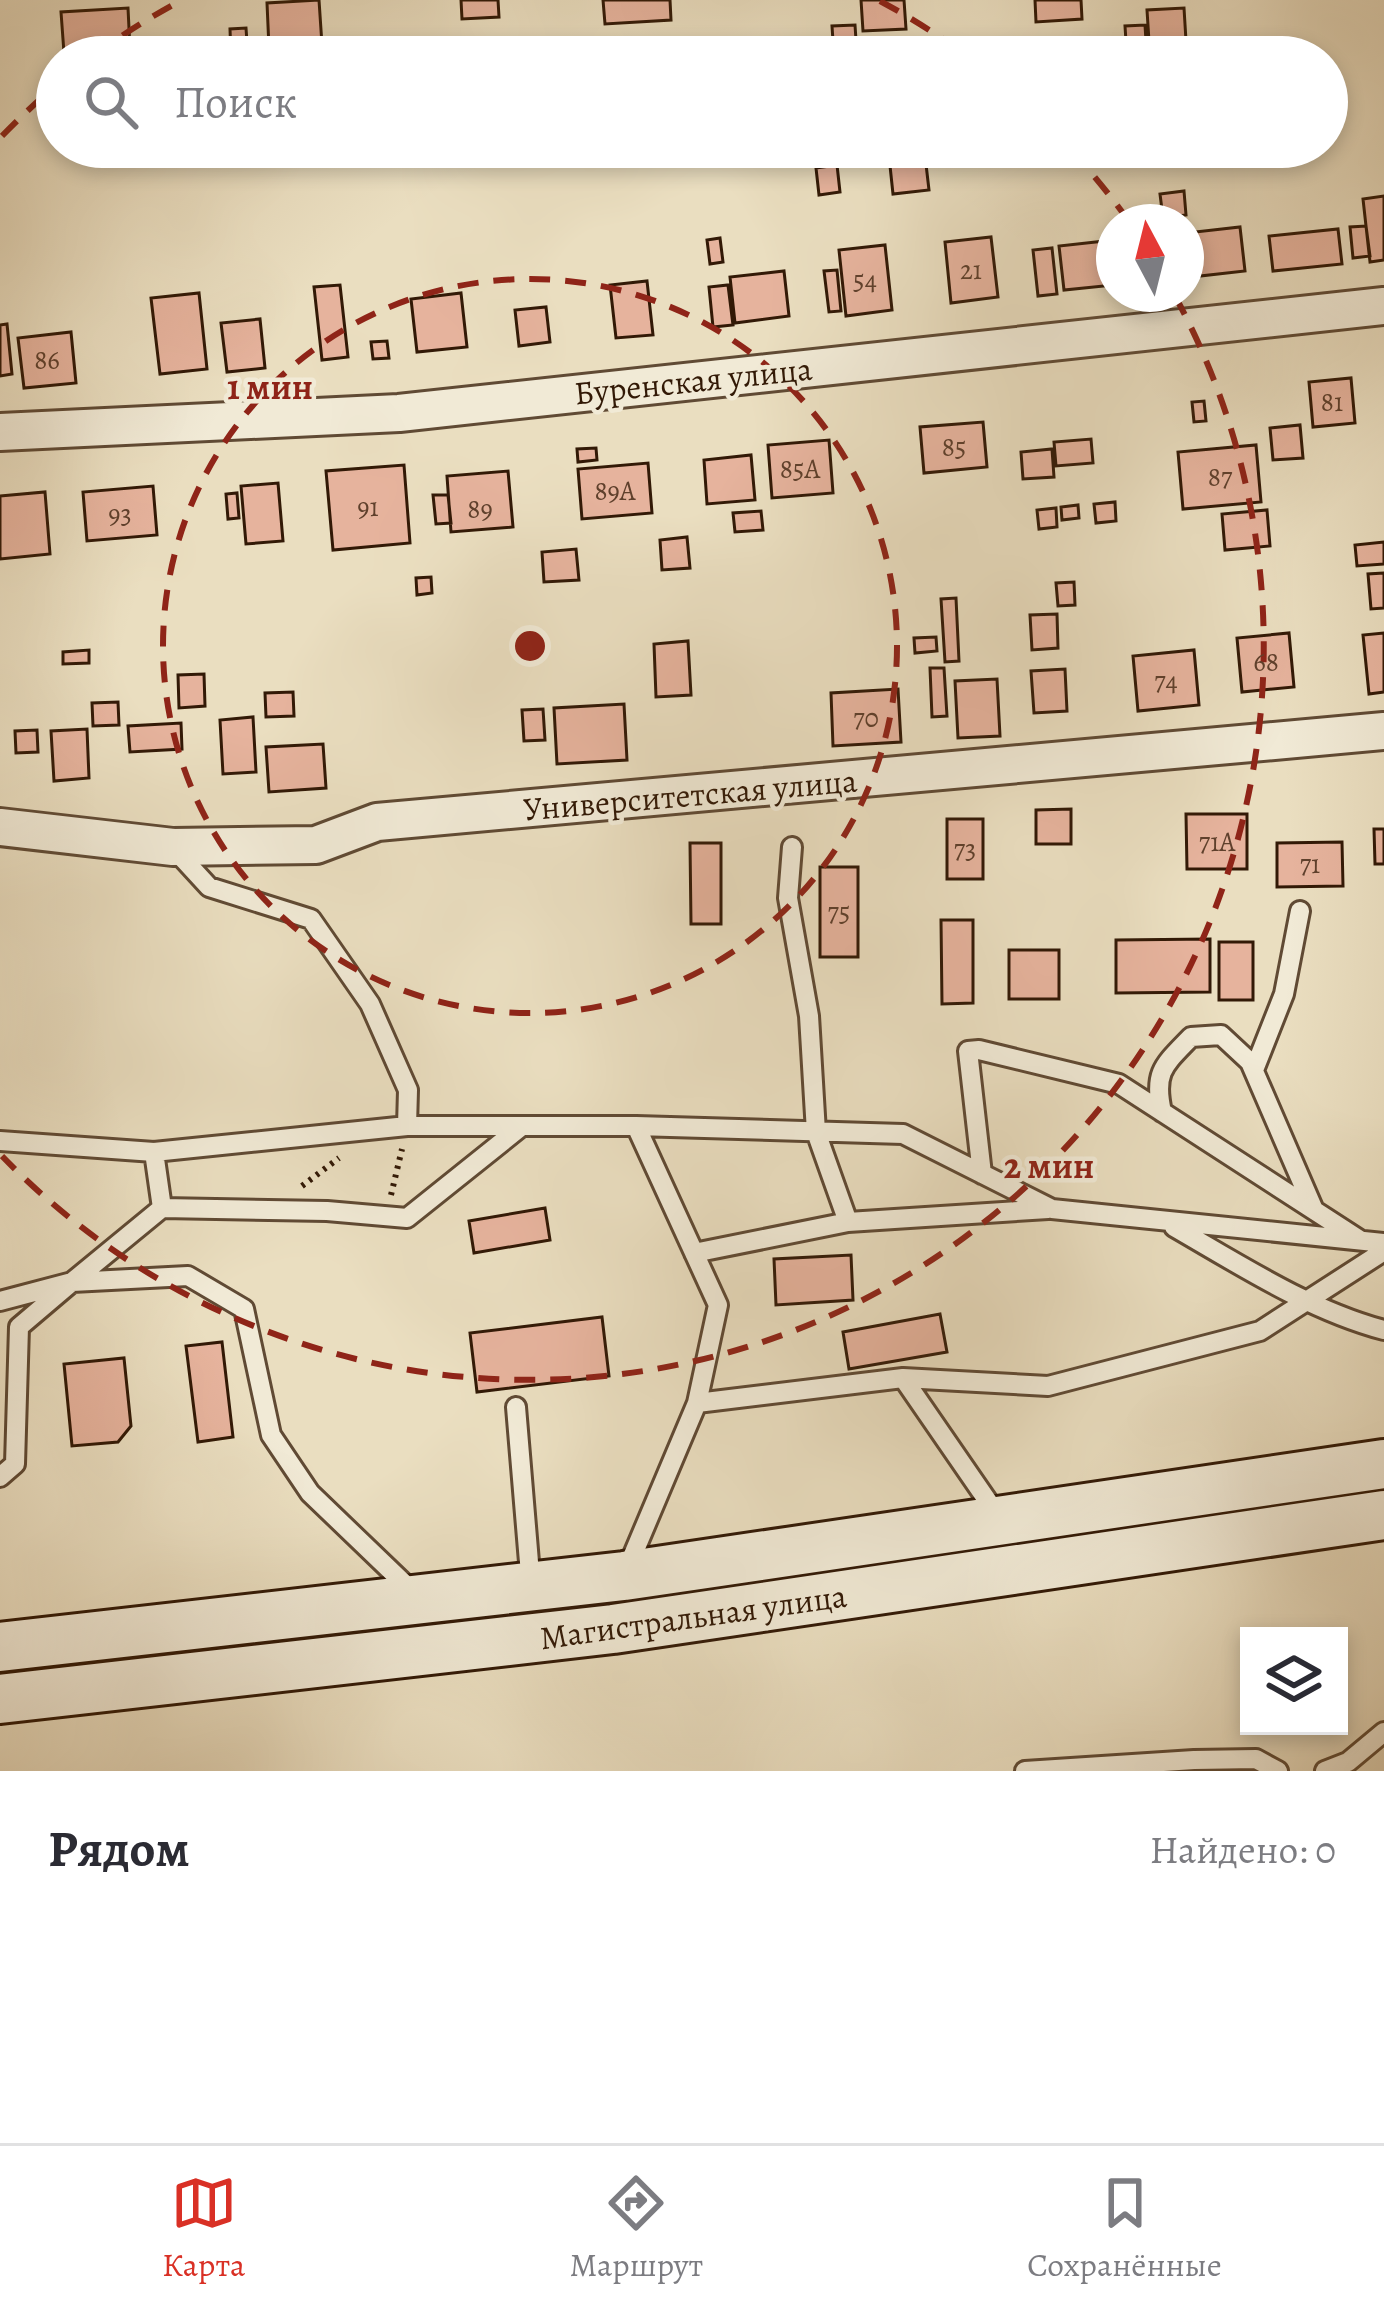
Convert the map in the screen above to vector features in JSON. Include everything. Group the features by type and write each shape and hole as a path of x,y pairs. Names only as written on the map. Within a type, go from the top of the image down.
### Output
{"main road":[{"name":"Магистральная улица","path":"0,1647 624,1576 1384,1464"},
{"name":"Магистральная улица","path":"0,1699 613,1629 1384,1516"}],"street":[{"name":"Буренская улица","path":"0,433 399,413 1384,306"},
{"name":"Университетская улица","path":"0,827 172,847 316,845 377,822 1384,731"}],"lane":[{"path":"172,847 209,887 311,919 370,1004 408,1090 407,1126"},
{"path":"792,847 788,898 809,1016 816,1132 848,1222"},
{"path":"1253,1070 1284,994 1300,911"},
{"path":"1162,1112 1157,1090 1164,1065 1191,1037 1221,1035 1250,1062 1315,1210"},
{"path":"982,1174 968,1052 979,1050 1119,1084 1377,1246"},
{"path":"0,1142 154,1152 407,1126 636,1126 903,1134 1052,1209"},
{"path":"0,1477 15,1464 19,1327 162,1208 407,1218 522,1126"},
{"path":"624,1576 697,1403 718,1305 636,1126"},
{"path":"154,1152 162,1208"},
{"path":"694,1253 848,1222 1052,1209 1377,1246"},
{"path":"1164,1221 1348,1320 1384,1330"},
{"path":"697,1403 903,1378 1048,1385 1260,1331 1377,1246"},
{"path":"0,1301 72,1282 188,1276 244,1310 271,1435 310,1493 421,1599"},
{"path":"903,1378 1000,1520"},
{"path":"516,1407 531,1586"},
{"path":"1325,1771 1348,1762 1384,1732"},
{"path":"1025,1771 1256,1759 1278,1771"},
{"path":"1120,1771 1140,1763"}],"path":[{"path":"386,1216 407,1126"},
{"path":"270,1210 376,1130"}],"building":[{"path":"319,0 321,36 268,36 267,3"},
{"path":"461,0 498,0 499,17 462,19"},
{"path":"603,0 670,0 671,20 605,24"},
{"path":"861,0 904,0 906,29 863,31"},
{"path":"1035,0 1081,0 1082,19 1036,22"},
{"path":"128,8 129,36 63,36 61,12"},
{"path":"1184,8 1186,36 1149,36 1147,10"},
{"path":"855,25 856,36 833,36 832,26"},
{"path":"1145,25 1146,36 1126,36 1125,26"},
{"path":"246,28 247,36 230,36 230,29"},
{"path":"816,168 837,168 840,192 819,195"},
{"path":"890,168 926,168 929,190 893,194"},
{"path":"1184,191 1185,204 1161,204 1160,194"},
{"path":"1384,196 1384,260 1370,262 1363,199"},
{"path":"1366,226 1370,256 1353,258 1350,227"},
{"path":"1240,227 1245,271 1204,276 1204,231"},
{"path":"1338,229 1342,264 1273,271 1269,236"},
{"path":"991,237 998,297 951,303 945,242"},
{"path":"720,238 723,262 710,264 707,240"},
{"path":"1096,242 1096,287 1064,290 1059,246"},
{"path":"885,245 892,310 846,316 839,250"},
{"path":"1052,248 1057,294 1038,296 1033,250"},
{"path":"837,270 841,311 829,312 824,271"},
{"path":"784,271 789,316 735,323 730,277"},
{"path":"647,281 653,335 616,338 610,285"},
{"path":"340,285 348,357 322,360 314,287"},
{"path":"728,285 733,325 713,327 709,287"},
{"path":"199,293 207,369 160,374 151,298"},
{"path":"461,293 467,347 417,352 411,299"},
{"path":"546,307 550,342 519,346 515,310"},
{"path":"260,319 265,368 227,372 221,323"},
{"path":"7,324 12,374 0,376 0,325"},
{"path":"71,332 76,383 24,388 18,338"},
{"path":"387,341 389,358 373,359 371,342"},
{"path":"1351,378 1355,423 1313,427 1309,382"},
{"path":"1204,401 1206,421 1194,422 1192,402"},
{"path":"983,422 987,467 924,473 920,427"},
{"path":"1300,425 1303,458 1273,460 1270,428"},
{"path":"1091,439 1093,463 1056,466 1054,442"},
{"path":"829,440 833,493 772,498 768,445"},
{"path":"1256,445 1261,502 1183,509 1178,452"},
{"path":"596,448 597,460 578,462 577,449"},
{"path":"1052,449 1054,477 1023,479 1021,452"},
{"path":"751,455 755,500 707,504 704,460"},
{"path":"648,463 652,513 582,519 578,469"},
{"path":"404,465 410,543 333,550 326,471"},
{"path":"508,471 513,527 451,532 447,476"},
{"path":"278,483 283,541 246,544 241,486"},
{"path":"153,486 157,535 87,541 83,492"},
{"path":"45,492 50,554 0,559 0,496"},
{"path":"237,493 239,518 228,519 226,494"},
{"path":"433,495 448,495 451,523 436,524"},
{"path":"1115,502 1116,521 1096,523 1094,504"},
{"path":"1078,505 1079,518 1062,520 1061,507"},
{"path":"1056,508 1057,527 1039,529 1037,510"},
{"path":"1267,510 1270,546 1225,550 1222,514"},
{"path":"761,511 763,530 735,532 733,513"},
{"path":"687,537 690,568 662,570 660,540"},
{"path":"1384,542 1384,564 1357,566 1355,545"},
{"path":"576,549 579,580 544,582 542,552"},
{"path":"1384,573 1384,608 1371,609 1368,574"},
{"path":"431,577 432,593 417,595 416,578"},
{"path":"1074,582 1075,605 1058,606 1056,583"},
{"path":"956,598 959,661 945,662 941,599"},
{"path":"1057,614 1058,648 1032,650 1030,615"},
{"path":"1289,633 1294,687 1242,692 1237,638"},
{"path":"1384,633 1384,692 1369,694 1363,635"},
{"path":"936,637 937,651 915,653 914,638"},
{"path":"688,641 691,695 656,697 654,644"},
{"path":"89,650 89,663 63,664 63,652"},
{"path":"1194,650 1199,705 1138,711 1133,656"},
{"path":"930,668 944,668 947,716 932,717"},
{"path":"1065,669 1067,711 1034,713 1031,671"},
{"path":"204,674 205,706 179,708 178,675"},
{"path":"997,679 1000,736 958,738 955,681"},
{"path":"898,689 901,742 833,746 831,693"},
{"path":"293,692 294,716 266,717 265,693"},
{"path":"118,702 119,725 93,726 92,703"},
{"path":"624,704 627,760 557,764 554,708"},
{"path":"543,709 545,740 524,741 522,710"},
{"path":"253,717 256,772 223,774 220,720"},
{"path":"181,723 182,749 130,752 128,726"},
{"path":"87,729 89,778 54,781 51,731"},
{"path":"37,730 38,752 16,753 15,731"},
{"path":"323,744 326,788 269,792 266,747"},
{"path":"1071,809 1071,844 1036,844 1036,810"},
{"path":"1186,814 1247,814 1247,869 1187,869"},
{"path":"947,819 983,819 983,879 947,879"},
{"path":"1374,829 1384,829 1384,864 1375,864"},
{"path":"1342,842 1343,886 1277,887 1277,843"},
{"path":"690,843 721,843 721,924 691,924"},
{"path":"820,867 858,867 858,957 820,957"},
{"path":"941,920 973,920 973,1003 942,1004"},
{"path":"1210,939 1210,992 1116,993 1116,940"},
{"path":"1219,942 1253,942 1253,1000 1219,1000"},
{"path":"1009,950 1059,950 1059,999 1009,999"},
{"path":"545,1208 550,1240 474,1253 469,1221"},
{"path":"851,1255 853,1300 776,1305 774,1259"},
{"path":"940,1314 947,1352 849,1369 843,1332"},
{"path":"602,1317 609,1376 477,1392 470,1333"},
{"path":"222,1342 233,1437 198,1442 186,1346"},
{"path":"124,1358 131,1426 118,1442 72,1446 64,1364"}]}
